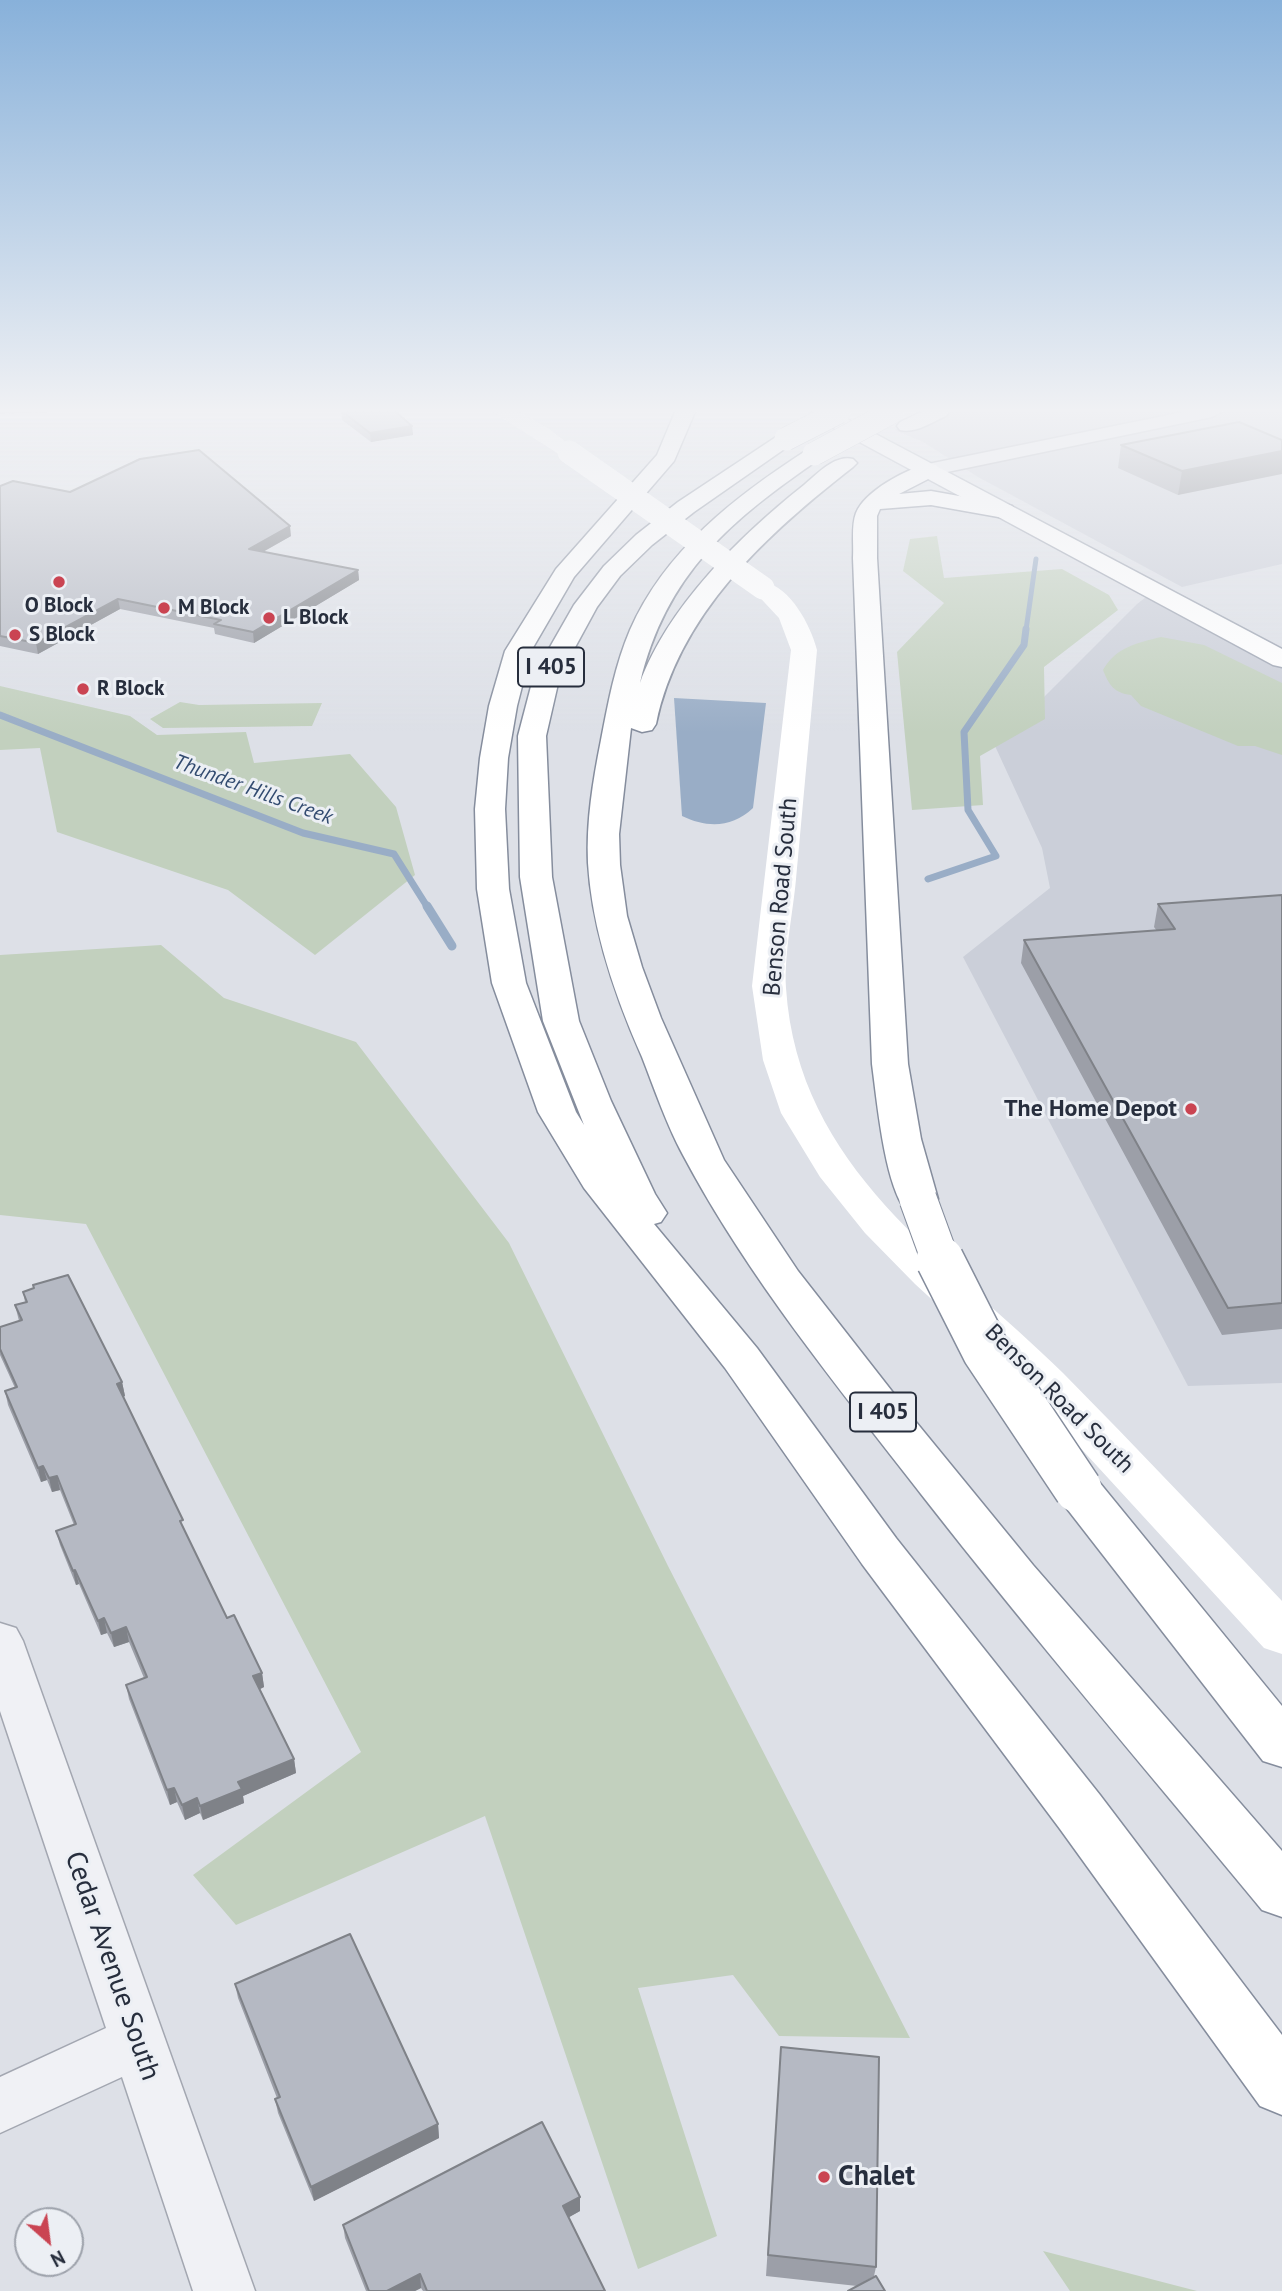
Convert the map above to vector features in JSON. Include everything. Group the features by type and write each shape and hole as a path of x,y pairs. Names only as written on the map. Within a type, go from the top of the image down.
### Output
{"main road":[{"path":"612,519 564,574 518,651 503,706 494,758 490,809 493,889 509,983 557,1112 604,1188 741,1359"},
{"name":"I 405","path":"648,519 624,543 612,572 586,605 565,639 547,675 532,736 536,877 561,1021 592,1101 635,1194 741,1359 879,1551 1080,1812 1282,2085"},
{"name":"Benson Road South","path":"664,519 763,588 791,617 801,637 804,650 769,986 775,1035 806,1127 874,1218 929,1275 1009,1346 1119,1456 1282,1634"},
{"name":"I 405","path":"729,519 673,577 646,621 623,696 611,763 604,863 611,913 646,1027 703,1157 761,1249 845,1365 990,1548 1282,1892"},
{"path":"604,863 630,802 637,743 659,665 677,634 714,583 748,545 777,519"},
{"path":"866,519 865,558 890,1064 902,1139 918,1199 948,1276 978,1335 1034,1427 1078,1489 1282,1745"},
{"path":"1019,519 1282,659"}],"street":[{"name":"Cedar Avenue South","path":"0,1641 224,2291"},
{"path":"0,2106 138,2041"}],"shaded area":[{"path":"1056,519 1282,519 1282,564 1182,587"},
{"path":"1150,594 1282,660 1282,1383 1188,1386 963,957 1050,888 1042,848 995,746"}],"green space":[{"path":"937,536 944,578 1062,569 1109,595 1118,610 1044,667 1045,719 980,756 983,805 912,810 897,652 944,603 903,571 910,539"},
{"path":"1161,637 1204,645 1282,683 1282,755 1255,746 1238,746 1141,706 1131,695 1113,687 1103,670 1108,662 1121,651"},
{"path":"0,686 130,716 157,735 246,732 254,763 350,754 396,807 415,875 315,955 228,890 57,832 40,748 0,750"},
{"path":"180,702 199,705 322,703 312,726 163,728 150,719"},
{"path":"161,945 224,998 356,1042 509,1243 668,1566 910,2038 779,2036 733,1975 638,1988 717,2236 638,2269 485,1816 236,1925 193,1875 361,1752 86,1224 0,1215 0,955"},
{"path":"1043,2251 1197,2291 1070,2291"}],"water":[{"path":"674,698 766,703 753,808 745,815 719,824 701,823 682,816"}],"building":[{"path":"0,519 282,519 290,526 249,549 358,570 253,632 214,624 221,620 118,599 36,643 0,636"},
{"name":"The Home Depot","path":"1282,895 1282,1303 1228,1308 1024,940 1175,929 1158,904"},
{"path":"68,1275 122,1382 117,1384 227,1618 234,1615 262,1673 253,1676 294,1759 238,1782 242,1789 200,1806 197,1798 182,1805 174,1788 167,1790 126,1685 147,1677 126,1627 111,1633 104,1618 98,1621 75,1570 73,1571 56,1531 76,1524 57,1476 49,1478 43,1466 38,1468 5,1391 17,1387 0,1349 0,1327 22,1320 15,1305 27,1302 23,1292 34,1288 33,1285"},
{"path":"350,1934 438,2124 311,2187 275,2099 280,2097 235,1984"},
{"name":"Chalet","path":"781,2047 879,2057 876,2267 768,2255"},
{"path":"542,2122 580,2197 563,2206 605,2291 427,2291 420,2274 387,2291 369,2291 343,2225"},
{"path":"876,2276 885,2291 848,2291"}],"waterway":[{"name":"Thunder Hills Creek","path":"1026,630 1036,559"},
{"name":"Thunder Hills Creek","path":"928,879 996,856 968,810 964,732 1024,645 1026,629"},
{"name":"Thunder Hills Creek","path":"0,715 303,833 394,854 428,908"},
{"name":"Thunder Hills Creek","path":"427,906 452,946"}],"place":[{"name":"O Block","path":"59,582"},
{"name":"M Block","path":"164,608"},
{"name":"L Block","path":"269,618"},
{"name":"S Block","path":"15,635"},
{"name":"R Block","path":"83,689"},
{"name":"The Home Depot","path":"1191,1109"},
{"name":"Chalet","path":"824,2177"}]}
